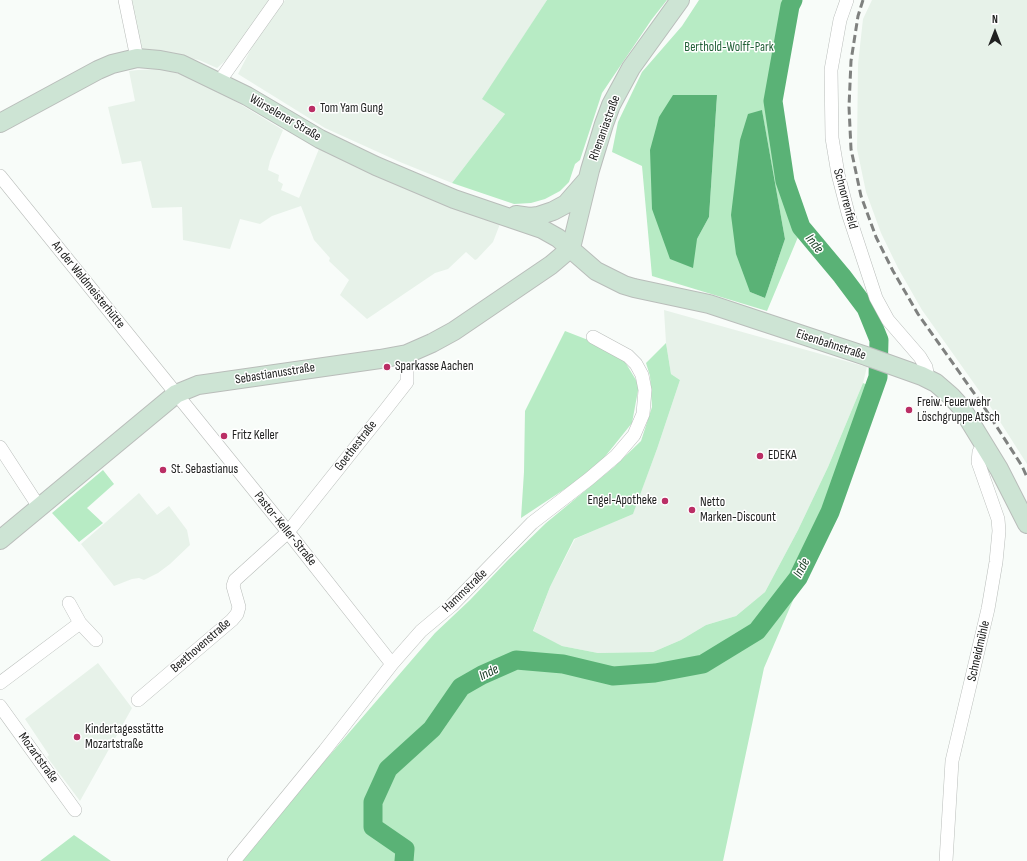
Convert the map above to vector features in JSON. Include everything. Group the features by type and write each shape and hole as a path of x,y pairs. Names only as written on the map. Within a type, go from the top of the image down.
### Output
{"main road":[{"name":"Rhenaniastraße","path":"571,248 588,179 611,105 631,68 680,0"},
{"name":"Würselener Straße","path":"0,123 98,70 112,64 137,58 181,64 247,96 320,139 454,199 542,229 558,238 571,248"},
{"path":"497,214 530,217 553,211 566,204 588,179"},
{"name":"Eisenbahnstraße","path":"571,248 596,271 624,285 710,304 889,364 928,379 943,388 961,407 984,444 999,469 1027,524"},
{"name":"Sebastianusstraße","path":"0,540 176,394 198,386 407,354 454,331 551,265 571,248"}],"street":[{"path":"125,0 137,58"},
{"path":"219,82 277,0"},
{"name":"Schnorrenfeld","path":"846,0 840,20 831,70 832,138 838,174 848,213 876,298 888,320 920,357 926,367 928,379"},
{"name":"An der Waldmeisterhütte","path":"0,176 176,394"},
{"name":"Hammstraße","path":"234,861 325,750 392,664 421,631 452,605 532,523 616,456 634,435 643,414 645,390 642,375 636,364 628,356 593,337"},
{"name":"Goethestraße","path":"288,532 406,382 407,354"},
{"name":"Pastor-Keller-Straße","path":"176,394 288,532 392,664"},
{"name":"Schneidmühle","path":"946,861 952,761 988,609 996,562 999,531 997,515 978,462 979,452 984,444"},
{"path":"0,447 39,507"},
{"name":"Beethovenstraße","path":"138,700 232,620 237,614 239,607 233,586 234,582 288,532"},
{"path":"69,603 80,623 96,640"},
{"path":"0,683 80,623"},
{"name":"Mozartstraße","path":"0,706 76,810"}],"shaded area":[{"path":"130,0 272,0 232,55 217,68 199,60 141,51"},
{"path":"285,0 547,0 483,99 505,114 452,183 400,162 325,128 238,74 254,43"},
{"path":"872,0 1027,0 1027,464 990,406 922,310 898,268 881,233 866,192 857,149 858,64 863,19"},
{"path":"160,69 181,74 225,95 283,130 270,161 268,170 279,175 278,181 283,184 281,190 299,198 321,144 500,224 493,242 477,259 475,260 466,252 448,269 435,273 367,319 340,295 349,280 329,261 330,258 314,240 301,206 272,216 260,224 240,219 230,249 183,240 182,207 152,208 141,161 122,164 108,107 135,101 129,71"},
{"path":"673,95 717,95 709,217 697,239 693,268 670,259 652,209 650,150 659,117"},
{"path":"762,110 785,239 765,298 750,292 736,254 731,215 740,140 748,114"},
{"path":"664,310 867,367 863,383 828,467 798,530 765,592 736,616 706,625 681,640 653,652 598,653 562,646 533,632 550,587 575,539 633,513 657,449 680,380 671,374 666,343"},
{"path":"139,493 157,515 169,506 187,530 190,545 158,573 144,580 139,578 132,579 114,586 81,544"},
{"name":"Kindertagesstätte Mozartstraße","path":"98,663 132,708 80,801 47,757 49,755 25,719"}],"green space":[{"path":"547,0 667,0 652,19 602,93 580,160 575,164 569,182 560,191 545,199 531,203 514,204 452,183 505,114 482,99"},
{"name":"Berthold-Wolff-Park","path":"699,0 789,0 783,24 770,98 772,127 779,172 798,237 767,311 652,276 642,166 612,152 618,122 642,72 682,26","holes":["717,95 709,217 697,239","762,111 785,239 765,298 750,292"]},
{"path":"565,331 619,352 639,385 632,423 595,469 521,518 524,472 525,411"},
{"path":"666,343 671,374 680,380 633,514 574,539 550,587 533,631 562,646 598,653 653,652 681,640 706,625 736,616 765,592 798,530 828,467 863,383 878,390 863,425 830,514 764,668 723,861 239,861 435,633 546,523 614,467 641,441 652,407 650,376 646,363"},
{"path":"103,470 114,484 87,508 103,523 79,542 52,513"},
{"path":"74,835 111,861 40,861"}],"waterway":[{"name":"Inde","path":"404,861 405,849 373,827 373,802 388,769 432,729 461,687 482,675 516,660 563,664 613,676 655,673 703,664 757,631 798,578 830,512 878,377 879,340 866,308 842,276 801,227 785,181 773,101 790,6 793,0"}],"railway":[{"path":"863,0 858,16 851,61 849,107 851,149 861,196 876,237 893,271 918,314 986,410 1022,466 1027,477"}],"place":[{"name":"Tom Yam Gung","path":"312,109"},
{"name":"Sparkasse Aachen","path":"387,367"},
{"name":"Freiw. Feuerwehr Löschgruppe Atsch","path":"909,410"},
{"name":"Fritz Keller","path":"224,436"},
{"name":"EDEKA","path":"760,456"},
{"name":"St. Sebastianus","path":"163,470"},
{"name":"Engel-Apotheke","path":"665,501"},
{"name":"Netto Marken-Discount","path":"692,510"},
{"name":"Kindertagesstätte Mozartstraße","path":"77,737"}]}
